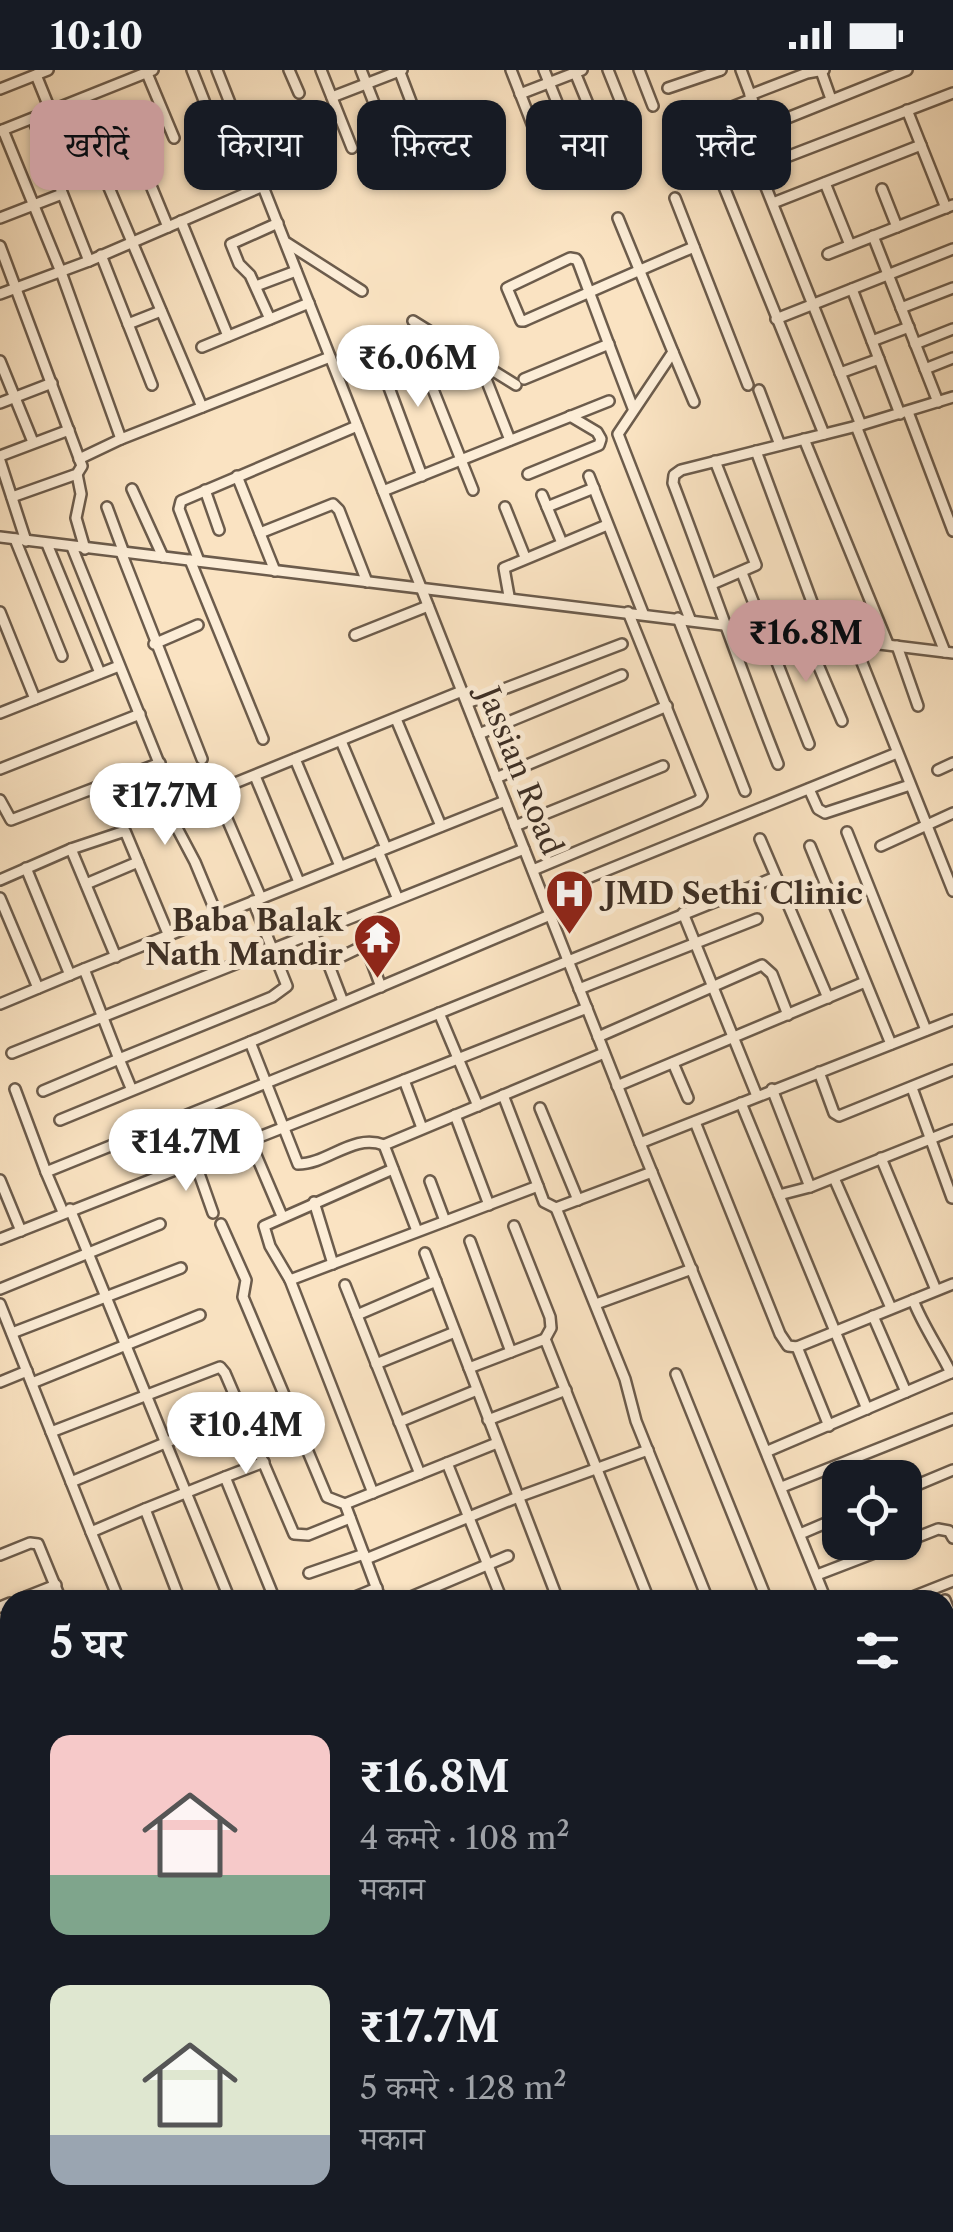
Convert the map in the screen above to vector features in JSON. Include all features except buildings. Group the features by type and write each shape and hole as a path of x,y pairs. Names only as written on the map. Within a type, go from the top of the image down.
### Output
{"street":[{"path":"0,89 48,70"},
{"path":"192,70 204,100"},
{"name":"Jassian Road","path":"219,70 230,100"},
{"path":"289,70 298,93"},
{"path":"321,70 352,148"},
{"path":"362,70 373,100"},
{"path":"332,97 400,70 411,100"},
{"path":"511,70 526,109"},
{"path":"544,70 556,100"},
{"path":"608,70 620,100"},
{"path":"639,70 653,106"},
{"path":"668,88 721,70"},
{"path":"744,100 822,70 832,99"},
{"path":"791,115 908,70"},
{"path":"79,100 148,71 174,138"},
{"path":"520,94 577,71 588,100"},
{"path":"744,71 752,100"},
{"path":"36,75 46,100"},
{"path":"791,154 953,93"},
{"path":"828,254 949,206 907,110"},
{"path":"30,120 2,130 61,272 121,439"},
{"path":"772,203 921,145"},
{"path":"825,183 850,246"},
{"path":"882,188 897,227"},
{"path":"60,190 89,261"},
{"path":"109,190 202,407"},
{"path":"153,190 168,226"},
{"path":"0,294 89,261 254,190"},
{"name":"Jassian Road","path":"265,190 598,1038 822,1590"},
{"path":"726,190 824,434"},
{"path":"0,537 949,652 767,190"},
{"path":"0,218 62,194"},
{"path":"675,198 780,445"},
{"path":"618,218 694,402"},
{"path":"181,221 228,336"},
{"path":"270,318 232,244 278,223"},
{"path":"874,236 938,402"},
{"path":"285,242 362,291"},
{"path":"0,246 82,466 77,474 12,497"},
{"path":"633,408 589,292 578,262 572,258 506,290 522,322 589,292 694,247"},
{"path":"776,319 953,249"},
{"path":"101,255 152,385"},
{"path":"256,286 296,271"},
{"path":"901,308 953,288"},
{"path":"852,289 879,359 949,510 953,531"},
{"path":"202,346 309,303"},
{"path":"128,324 162,311"},
{"path":"413,321 520,382 609,344"},
{"path":"872,341 908,327"},
{"path":"915,344 953,329"},
{"path":"338,375 434,335"},
{"path":"414,344 473,490"},
{"path":"673,352 619,429 619,439 690,619"},
{"path":"79,458 330,357"},
{"path":"378,358 422,476"},
{"path":"925,369 953,358"},
{"path":"840,373 879,359"},
{"path":"0,361 33,442"},
{"path":"479,362 510,440"},
{"path":"0,402 52,384"},
{"path":"778,764 672,479 680,470 953,397"},
{"path":"383,491 609,401"},
{"path":"528,474 599,445 597,432 570,416"},
{"path":"263,739 195,561 179,505 205,490 358,426"},
{"path":"62,656 21,540 0,459 69,430"},
{"path":"804,439 918,706"},
{"path":"756,451 826,636"},
{"path":"712,584 755,567 715,461"},
{"path":"77,474 81,494 76,518 85,549"},
{"path":"237,476 276,571"},
{"path":"589,476 643,613"},
{"path":"547,506 594,488"},
{"path":"132,489 163,557"},
{"path":"205,490 220,530"},
{"path":"542,495 562,543"},
{"path":"260,533 334,504 367,582"},
{"path":"107,506 154,644 202,758"},
{"path":"505,507 525,557"},
{"path":"509,596 504,568 608,525"},
{"path":"47,544 100,673"},
{"path":"72,547 167,783 160,794 166,811 195,862 217,915"},
{"path":"742,573 809,744"},
{"path":"354,635 428,606"},
{"path":"0,612 35,699"},
{"path":"532,870 701,798 702,791 628,612"},
{"path":"678,618 745,791"},
{"path":"154,644 198,625"},
{"path":"805,634 842,721"},
{"path":"853,640 953,891"},
{"path":"466,703 622,644"},
{"path":"0,713 119,666"},
{"path":"479,734 622,675"},
{"path":"166,811 462,691"},
{"path":"496,778 667,706"},
{"path":"0,769 140,714"},
{"path":"396,719 441,826"},
{"path":"342,741 397,897"},
{"path":"542,896 897,753"},
{"path":"295,759 340,866"},
{"path":"938,770 953,763"},
{"path":"0,800 12,820 160,764"},
{"path":"515,826 663,766"},
{"path":"255,776 299,882"},
{"path":"809,789 818,809 825,813 910,785"},
{"path":"44,1092 282,992 286,982 216,791"},
{"path":"1,1001 505,801"},
{"path":"881,846 953,813"},
{"path":"0,880 121,830 127,833 169,936"},
{"path":"847,832 926,1030"},
{"path":"760,840 828,998"},
{"path":"810,846 891,1044"},
{"path":"12,1053 524,849"},
{"path":"71,850 116,956"},
{"path":"86,884 138,862"},
{"path":"26,868 70,975"},
{"path":"46,1172 776,877"},
{"path":"0,898 38,988"},
{"path":"684,913 757,1096"},
{"path":"60,1120 550,915"},
{"path":"579,989 758,919"},
{"path":"343,1002 328,962 384,936"},
{"path":"364,944 382,986"},
{"path":"598,1038 765,965 788,1015"},
{"path":"84,970 131,1088"},
{"path":"618,1086 866,982"},
{"path":"0,1239 587,1008"},
{"path":"440,1013 478,1106"},
{"path":"640,1143 953,1020"},
{"path":"250,1042 282,1128 301,1165 363,1141 384,1144 604,1053"},
{"path":"674,1063 688,1098"},
{"path":"818,1072 839,1116 953,1070"},
{"path":"404,1080 422,1128"},
{"path":"912,1088 952,1198"},
{"path":"15,1089 46,1172 88,1253 226,1590"},
{"path":"772,1090 810,1187"},
{"path":"503,1094 544,1202 556,1208 596,1304 627,1385 633,1412 704,1590"},
{"path":"741,1103 867,1409"},
{"path":"540,1108 578,1200"},
{"path":"455,1115 489,1204"},
{"path":"695,1122 788,1346 797,1347 953,1284"},
{"path":"779,1195 810,1187 953,1130"},
{"path":"250,1141 282,1216"},
{"path":"384,1144 416,1232"},
{"path":"881,1158 936,1290"},
{"path":"195,1162 213,1212"},
{"path":"373,1493 290,1280 263,1228 282,1216 393,1169"},
{"path":"556,1208 652,1172"},
{"path":"834,1178 890,1308"},
{"path":"0,1180 20,1231"},
{"path":"430,1181 445,1221"},
{"path":"290,1280 538,1186"},
{"path":"314,1202 333,1264"},
{"path":"0,1289 160,1224"},
{"path":"222,1224 246,1280 243,1297 326,1497 344,1504 497,1443"},
{"path":"468,1368 545,1339 551,1328 514,1226"},
{"path":"470,1241 511,1352"},
{"path":"425,1253 554,1590"},
{"path":"12,1333 181,1268"},
{"path":"596,1304 692,1269"},
{"path":"357,1315 436,1282"},
{"path":"345,1285 420,1474"},
{"path":"768,1451 952,1373 926,1332 913,1300"},
{"path":"0,1304 4,1324 12,1333 115,1590"},
{"path":"32,1383 200,1315"},
{"path":"874,1316 906,1392"},
{"path":"376,1364 455,1332"},
{"path":"545,1339 644,1590"},
{"path":"797,1347 828,1426"},
{"path":"51,1432 220,1367 294,1534 304,1536 350,1518"},
{"path":"0,1382 27,1371"},
{"path":"676,1374 764,1590"},
{"path":"399,1422 477,1390"},
{"path":"488,1420 566,1390"},
{"path":"71,1482 242,1411"},
{"path":"782,1487 953,1418"},
{"path":"310,1573 648,1450"},
{"path":"92,1532 264,1462"},
{"path":"447,1463 498,1590"},
{"path":"922,1483 953,1470"},
{"path":"225,1476 271,1590"},
{"path":"344,1504 377,1588 372,1590"},
{"path":"145,1510 176,1590"},
{"path":"800,1534 822,1525"},
{"path":"922,1536 943,1528 953,1538"},
{"path":"0,1555 30,1543 38,1544 58,1590"},
{"path":"429,1590 508,1556"},
{"path":"816,1576 857,1560"},
{"path":"930,1590 953,1580"},
{"path":"45,1590 56,1586"},
{"path":"940,1586 941,1590"}],"place":[{"name":"JMD Sethi Clinic","path":"569,936"},
{"name":"Baba Balak Nath Mandir","path":"378,980"}]}
